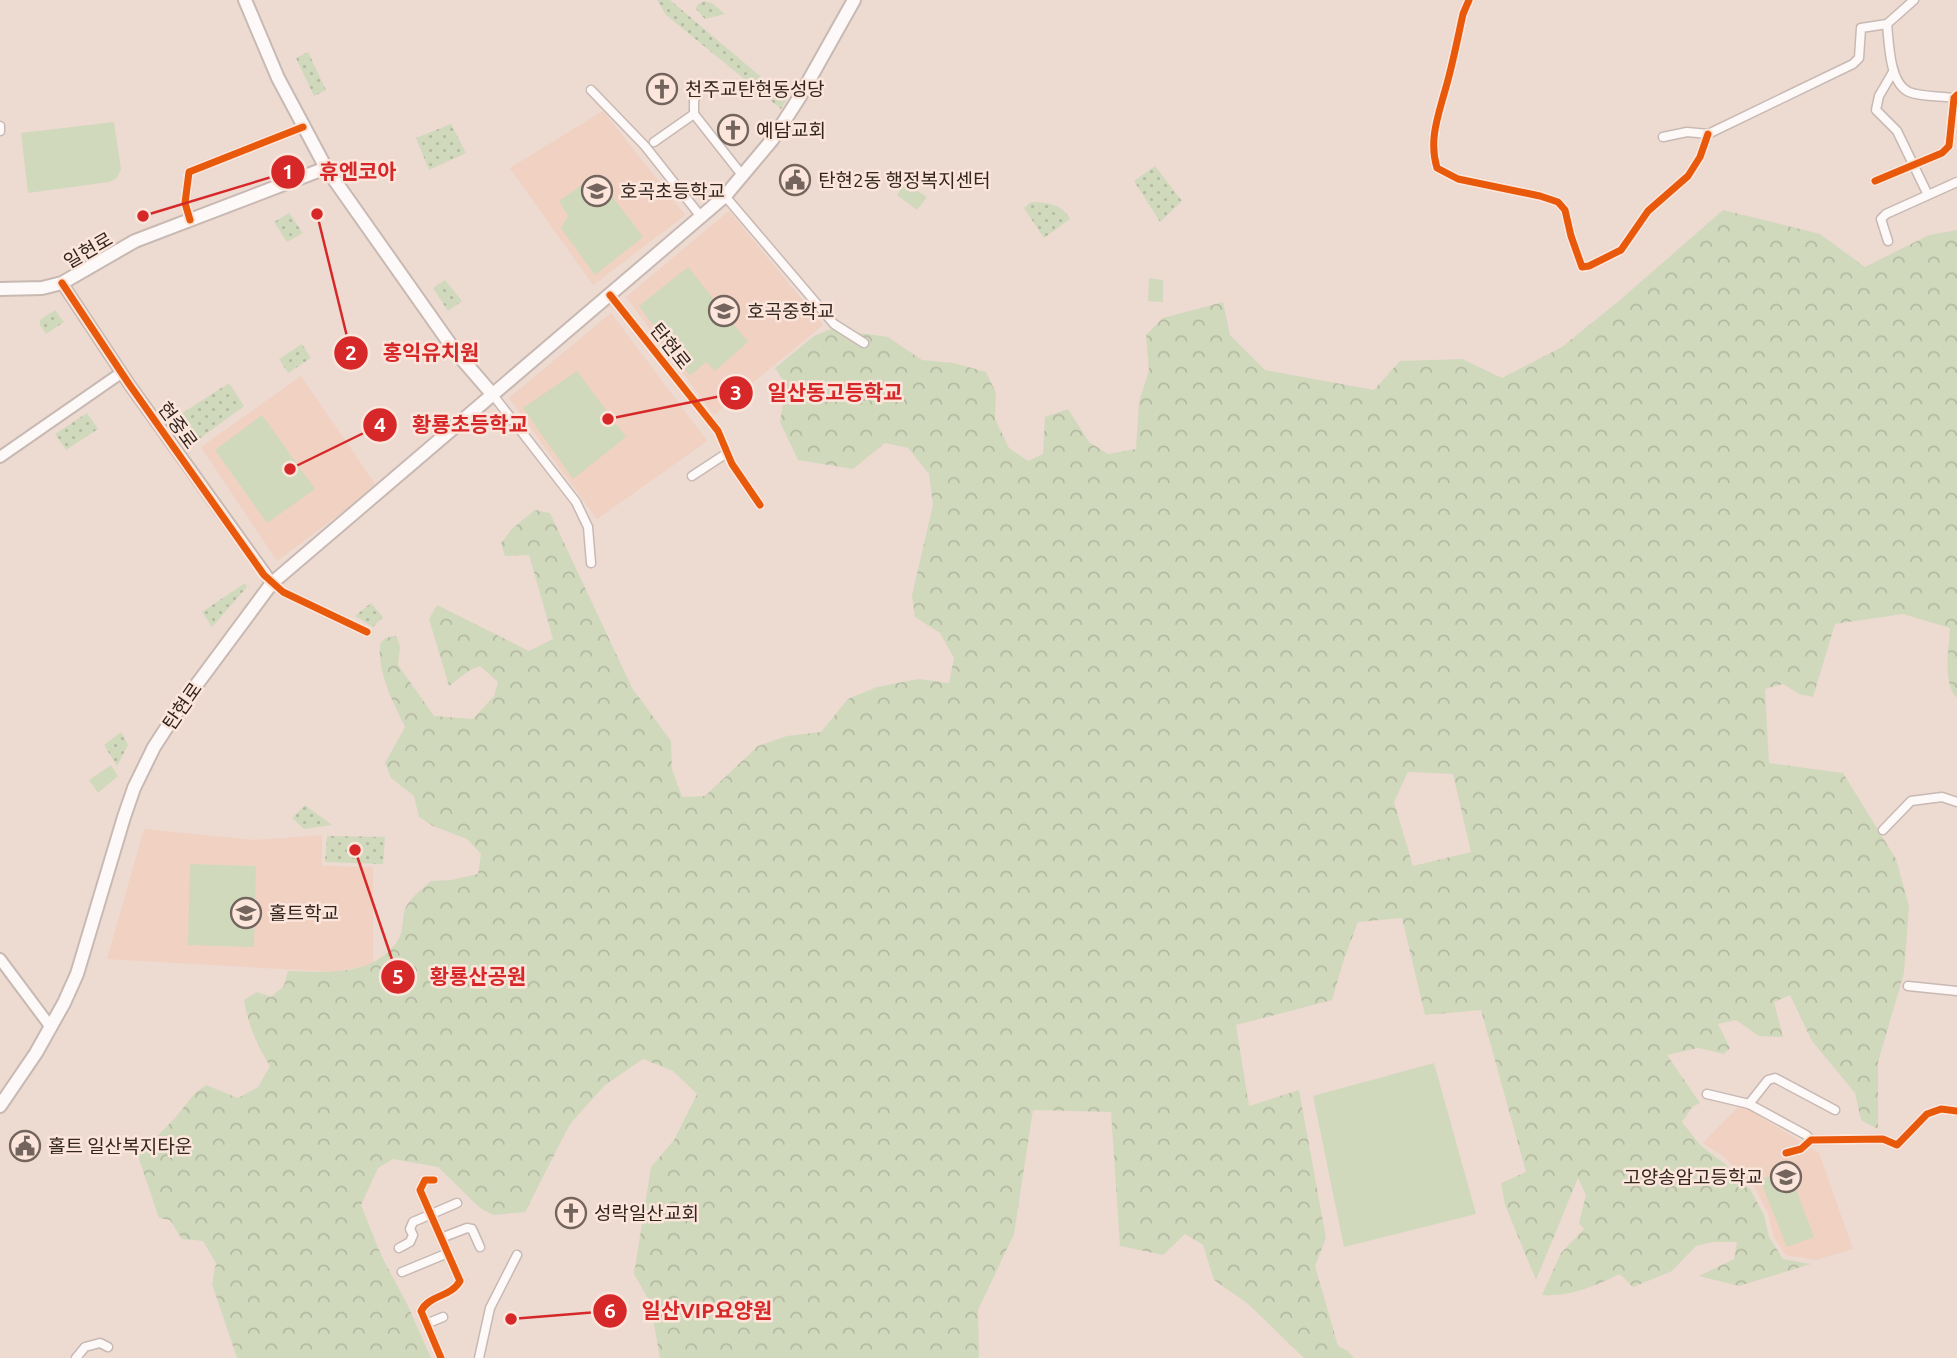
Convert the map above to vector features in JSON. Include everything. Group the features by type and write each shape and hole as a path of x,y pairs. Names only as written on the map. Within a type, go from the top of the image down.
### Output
{"main road":[{"path":"245,0 278,78 326,168 455,351 494,395"},
{"name":"탄현로","path":"0,1106 19,1080 64,1003 77,974 134,788 154,747 180,707 272,583 725,196 772,140 854,0"},
{"name":"일현로","path":"0,289 41,288 62,284 135,241 326,168"}],"street":[{"path":"1469,0 1463,14 1439,110 1433,142 1437,168 1458,179 1558,202 1565,210 1582,267 1621,250 1648,211 1688,176 1700,157 1709,134"},
{"path":"1663,137 1687,132 1709,134 1853,64 1859,58 1861,28 1887,24 1914,0"},
{"path":"1874,181 1942,153 1949,146 1956,97 1909,92 1893,72 1887,24"},
{"path":"1893,72 1879,96 1876,110 1897,131 1915,163 1928,195"},
{"path":"699,88 694,101 694,114 742,175"},
{"path":"591,90 645,146 702,218"},
{"path":"654,142 694,114"},
{"path":"190,220 185,203 189,172 303,127"},
{"path":"1888,241 1881,219 1886,214 1957,182"},
{"path":"725,196 834,324 864,343"},
{"name":"현중로","path":"62,284 121,373 272,583"},
{"name":"탄현로","path":"610,295 718,431 732,464 761,505"},
{"path":"0,457 121,373"},
{"path":"494,395 576,502 588,527 591,563"},
{"path":"692,475 727,453"},
{"path":"272,583 283,592 367,632"},
{"path":"1883,830 1911,801 1942,797 1957,802"},
{"path":"0,959 50,1026"},
{"path":"1908,986 1957,991"},
{"path":"1749,1104 1768,1080 1775,1077 1835,1110"},
{"path":"1707,1094 1749,1104 1811,1140"},
{"path":"1786,1153 1801,1149 1811,1140 1882,1139 1897,1145 1927,1114 1941,1109 1957,1111"},
{"path":"434,1180 425,1180 420,1191 460,1282 456,1289 424,1304 421,1311 441,1358"},
{"path":"398,1248 410,1242 413,1222 457,1202"},
{"path":"441,1238 472,1228 480,1247"},
{"path":"402,1272 448,1252"},
{"path":"479,1358 490,1308 517,1255"},
{"path":"426,1324 443,1317"},
{"path":"76,1358 85,1347 100,1343 108,1347"}],"shaded area":[{"name":"호곡초등학교","path":"603,111 685,215 593,285 510,168"},
{"name":"호곡중학교","path":"729,211 823,325 714,415 626,297"},
{"path":"611,313 707,441 597,519 509,398"},
{"path":"301,376 375,484 277,561 201,447"},
{"name":"홀트학교","path":"144,829 254,840 322,835 322,866 373,867 373,964 335,972 107,959"},
{"name":"고양송암고등학교","path":"1738,1107 1750,1110 1819,1153 1853,1249 1815,1260 1786,1255 1774,1238 1768,1213 1754,1186 1723,1156 1703,1143"}],"green space":[{"path":"657,0 670,0 787,99 781,109 666,15"},
{"path":"705,1 725,14 705,19 696,9 698,4"},
{"path":"308,52 326,90 314,96 296,58"},
{"path":"114,122 121,169 117,178 109,182 28,193 21,133"},
{"path":"451,124 466,153 429,170 416,138"},
{"path":"1155,166 1182,201 1160,222 1134,181"},
{"path":"596,175 643,237 595,275 561,228 568,216 559,201"},
{"path":"905,183 927,197 917,210 897,195"},
{"path":"1031,202 1058,207 1070,219 1044,238 1024,208"},
{"path":"1723,210 1820,234 1865,267 1929,235 1957,230 1957,698 1949,683 1948,674 1950,628 1903,614 1835,624 1813,697 1799,694 1783,684 1765,689 1769,763 1843,773 1896,859 1909,906 1904,973 1878,1062 1878,1129 1861,1120 1855,1093 1812,1041 1790,995 1774,1002 1783,1037 1759,1036 1736,1020 1718,1024 1730,1048 1724,1054 1698,1048 1667,1055 1700,1103 1692,1107 1682,1122 1701,1146 1725,1164 1750,1189 1764,1215 1769,1237 1783,1259 1811,1264 1739,1286 1699,1276 1734,1259 1737,1242 1714,1242 1696,1246 1672,1271 1633,1287 1620,1274 1572,1292 1542,1295 1561,1253 1584,1229 1579,1223 1586,1195 1578,1178 1536,1280 1505,1205 1501,1183 1526,1172 1481,1010 1425,1015 1402,918 1358,922 1332,1000 1236,1025 1249,1106 1299,1090 1326,1238 1315,1266 1338,1346 1354,1358 1304,1358 1247,1303 1214,1280 1203,1245 1185,1234 1163,1255 1120,1246 1111,1112 1033,1110 1014,1234 978,1310 979,1358 660,1358 650,1302 634,1274 651,1167 674,1140 697,1094 673,1071 643,1059 605,1085 570,1124 525,1212 493,1215 480,1208 438,1167 393,1159 378,1168 361,1205 381,1255 431,1358 237,1358 212,1284 216,1263 203,1241 182,1239 170,1220 159,1218 138,1156 195,1093 206,1085 238,1098 258,1087 270,1066 254,1034 244,1000 257,992 271,997 284,986 288,971 349,970 376,961 398,940 407,905 431,881 478,874 481,854 467,839 433,826 419,817 414,796 391,778 385,763 405,727 384,677 380,644 385,638 396,636 400,646 398,665 434,716 473,719 494,696 498,682 480,666 449,686 429,619 437,605 529,651 553,639 529,555 505,556 501,543 513,528 535,510 550,513 632,688 671,741 672,769 682,797 705,796 758,746 787,736 821,732 848,699 877,687 919,679 949,683 954,658 940,633 915,617 912,595 933,505 929,474 908,448 885,443 853,469 798,460 780,422 786,385 775,368 814,336 831,329 888,337 922,360 954,363 986,372 996,393 995,419 1009,448 1028,461 1043,454 1045,417 1068,409 1089,442 1108,454 1136,449 1139,402 1149,370 1146,335 1163,318 1223,302 1230,335 1265,370 1374,390 1400,361 1462,359 1502,378 1562,347","holes":["1408,772 1453,774 1471,852 1413,866 1394,802"]},
{"path":"289,213 303,233 287,242 274,222"},
{"path":"688,267 748,342 715,371 706,362 690,376 639,306"},
{"path":"1149,278 1163,280 1163,302 1148,301"},
{"path":"445,280 462,301 448,311 433,288"},
{"path":"55,310 64,322 46,334 40,320"},
{"path":"302,344 311,358 288,373 279,359"},
{"path":"577,371 626,437 573,479 523,408"},
{"path":"229,383 244,406 198,440 181,414"},
{"path":"87,413 98,429 66,450 55,434"},
{"path":"262,415 315,489 267,523 215,450"},
{"path":"245,583 247,587 212,627 202,612"},
{"path":"371,603 383,617 373,627 355,616"},
{"path":"121,732 128,745 117,766 104,745"},
{"path":"111,765 118,776 98,793 89,780"},
{"path":"305,805 332,825 304,829 292,818"},
{"path":"327,836 385,837 383,864 325,862"},
{"path":"190,864 256,866 254,947 188,945"},
{"path":"1434,1063 1476,1214 1344,1247 1313,1096"},
{"path":"1788,1168 1814,1237 1787,1247 1760,1180"}],"cycle path":[{"path":"1469,0 1463,14 1437,122 1434,140 1437,168 1458,179 1558,202 1565,210 1582,267 1621,250 1648,211 1688,176 1700,157 1708,134"},
{"path":"1875,181 1942,153 1949,146 1954,98 1957,95"},
{"path":"190,220 185,203 189,172 303,127"},
{"path":"62,283 129,384 264,575 283,592 367,632"},
{"path":"610,295 718,431 732,464 760,505"},
{"path":"1786,1153 1801,1149 1811,1140 1883,1139 1897,1145 1927,1114 1941,1109 1957,1111"},
{"path":"434,1180 425,1180 420,1190 460,1281 451,1290 429,1302 421,1311 441,1358"}],"place":[{"name":"천주교탄현동성당","path":"662,89"},
{"name":"예담교회","path":"733,130"},
{"name":"탄현2동 행정복지센터","path":"795,180"},
{"name":"호곡초등학교","path":"597,191"},
{"name":"홍익유치원","path":"317,214"},
{"name":"휴엔코아","path":"143,216"},
{"name":"호곡중학교","path":"724,311"},
{"name":"일산동고등학교","path":"608,419"},
{"name":"황룡초등학교","path":"290,469"},
{"name":"황룡산공원","path":"355,850"},
{"name":"홀트학교","path":"246,913"},
{"name":"홀트 일산복지타운","path":"25,1146"},
{"name":"고양송암고등학교","path":"1786,1177"},
{"name":"성락일산교회","path":"571,1213"},
{"name":"일산VIP요양원","path":"511,1319"}]}
